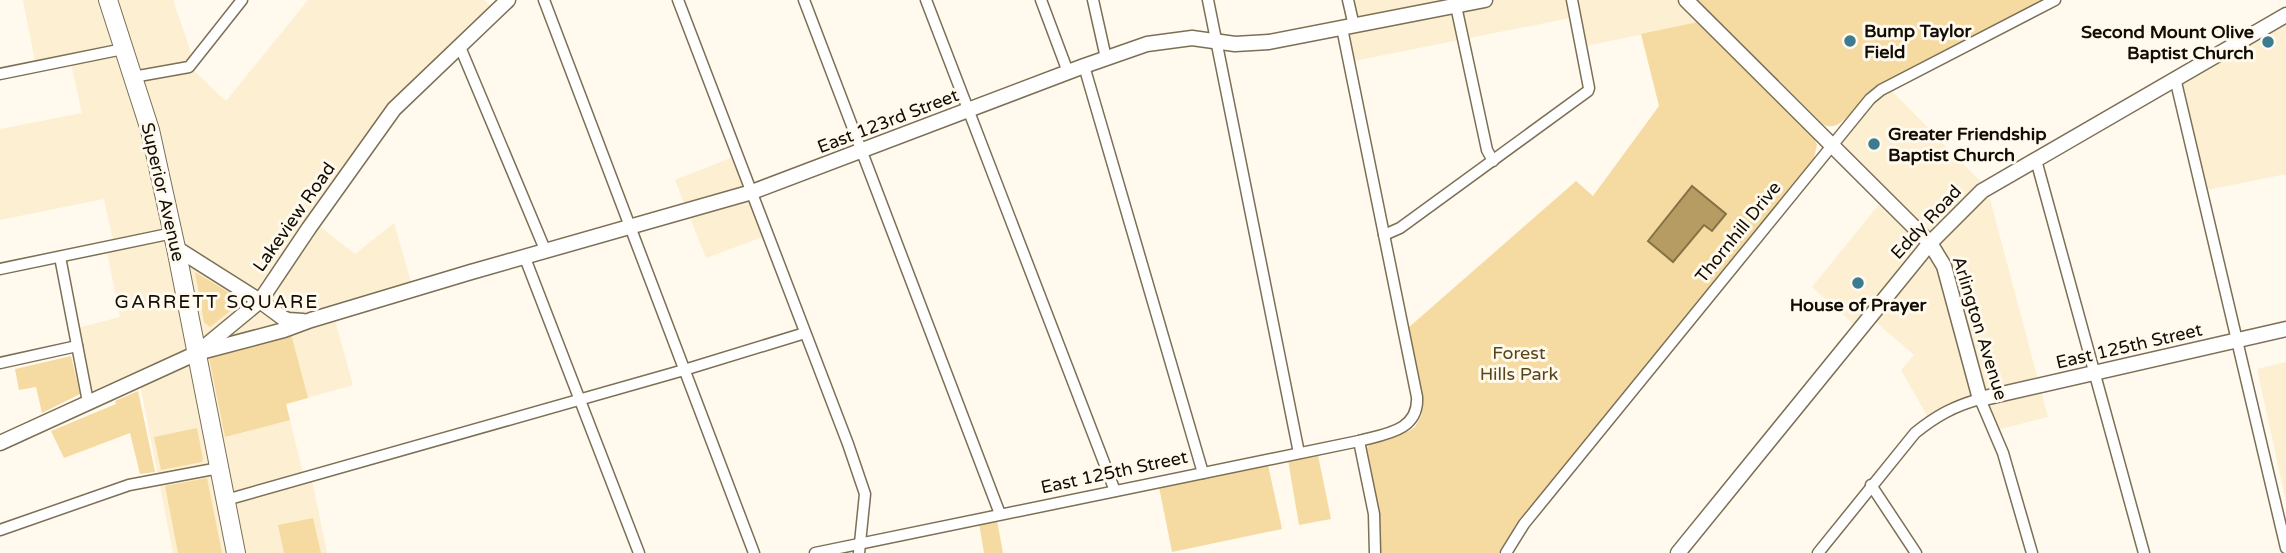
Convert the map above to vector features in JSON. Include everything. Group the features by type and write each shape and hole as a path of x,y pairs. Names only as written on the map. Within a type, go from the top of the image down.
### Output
{"main road":[{"name":"Superior Avenue","path":"108,0 150,130 175,241 236,553"}],"street":[{"path":"133,77 189,67 242,0"},
{"name":"Lakeview Road","path":"0,443 197,353 260,301 394,109 508,0"},
{"path":"544,0 754,553"},
{"path":"678,0 865,494 860,548"},
{"path":"804,0 1000,514"},
{"path":"926,0 1115,491"},
{"path":"1041,0 1069,72"},
{"path":"1093,0 1106,58"},
{"path":"1208,0 1299,453"},
{"path":"1348,0 1348,27 1384,234 1400,228 1588,91 1572,0"},
{"name":"East 123rd Street","path":"197,353 752,192 1147,44 1171,40 1214,40 1235,44 1269,42 1455,3 1485,0"},
{"name":"Arlington Avenue","path":"1686,0 1930,243 1944,266 1980,399 2003,453 2032,553"},
{"name":"Thornhill Drive","path":"1506,553 1524,524 1870,99 1881,90 2054,0"},
{"path":"1455,3 1487,150 1493,161"},
{"name":"Eddy Road","path":"1684,550 1930,243 1982,191 2286,15"},
{"path":"460,47 546,251"},
{"path":"0,74 123,49"},
{"path":"1084,66 1203,473"},
{"path":"2175,78 2286,548"},
{"path":"2036,160 2144,553"},
{"name":"East 125th Street","path":"815,553 860,548 1000,514 1396,431 1415,416 1417,397 1384,234"},
{"path":"0,269 60,257 175,241 288,320 311,320"},
{"path":"60,257 88,402"},
{"path":"525,258 639,553"},
{"name":"East 125th Street","path":"1980,399 2286,329"},
{"path":"226,500 805,333"},
{"path":"0,363 77,346"},
{"path":"1818,553 1915,433 1934,416 1955,406 1980,399"},
{"path":"1359,440 1374,514 1375,553"},
{"path":"0,530 129,485 219,468"},
{"path":"1871,485 1916,553"}],"shaded area":[{"path":"23,0 173,0 194,61 190,67 226,101 308,0 484,0 497,11 394,109 314,222 355,254 394,223 413,289 333,313 353,385 286,404 304,477 311,475 327,553 173,553 139,379 88,402 74,329 120,317 106,247 114,245 104,199 0,220 0,129 82,113 70,60 36,67"},
{"path":"1348,0 1686,0 1707,21 1581,47 1575,17 1349,62 1342,28 1354,26"},
{"path":"2286,15 2286,174 2202,191 2175,78"},
{"path":"1888,87 1987,188 2048,417 1993,431 1980,399 1930,421 1901,370 1914,355 1870,317 1860,330 1812,287 1884,198 1831,145"},
{"path":"738,155 768,235 706,258 675,180"},
{"path":"1692,186 1726,214 1712,231 1704,225 1673,262 1648,241"},
{"path":"2286,362 2286,502 2257,369"}],"green space":[{"name":"Bump Taylor Field","path":"1697,0 2042,0 1882,83 1845,119 1830,126 1824,125"},
{"name":"Forest Hills Park","path":"1698,22 1813,136 1817,145 1814,158 1517,523 1499,553 1379,553 1377,501 1367,448 1370,444 1409,431 1415,427 1422,414 1423,401 1408,328 1576,181 1593,196 1659,106 1641,34"},
{"path":"195,272 243,301 210,327 204,322"},
{"path":"291,334 308,398 286,404 290,420 225,437 209,358"},
{"path":"71,356 80,394 42,413 36,387 19,390 15,369"},
{"path":"138,391 155,472 140,474 130,433 64,458 51,431 116,404 115,401"},
{"path":"197,428 202,462 161,470 154,437"},
{"path":"1318,455 1331,519 1299,525 1288,460"},
{"path":"1268,465 1282,529 1172,552 1159,487"},
{"path":"207,478 222,553 178,553 165,486"},
{"path":"313,518 321,553 284,553 278,525"},
{"path":"997,520 1003,553 984,553 979,523"}],"place":[{"name":"Bump Taylor Field","path":"1850,41"},
{"name":"Second Mount Olive Baptist Church","path":"2268,42"},
{"name":"Greater Friendship Baptist Church","path":"1874,144"},
{"name":"House of Prayer","path":"1858,283"}],"district":[{"name":"GARRETT SQUARE","path":"217,301"}]}
